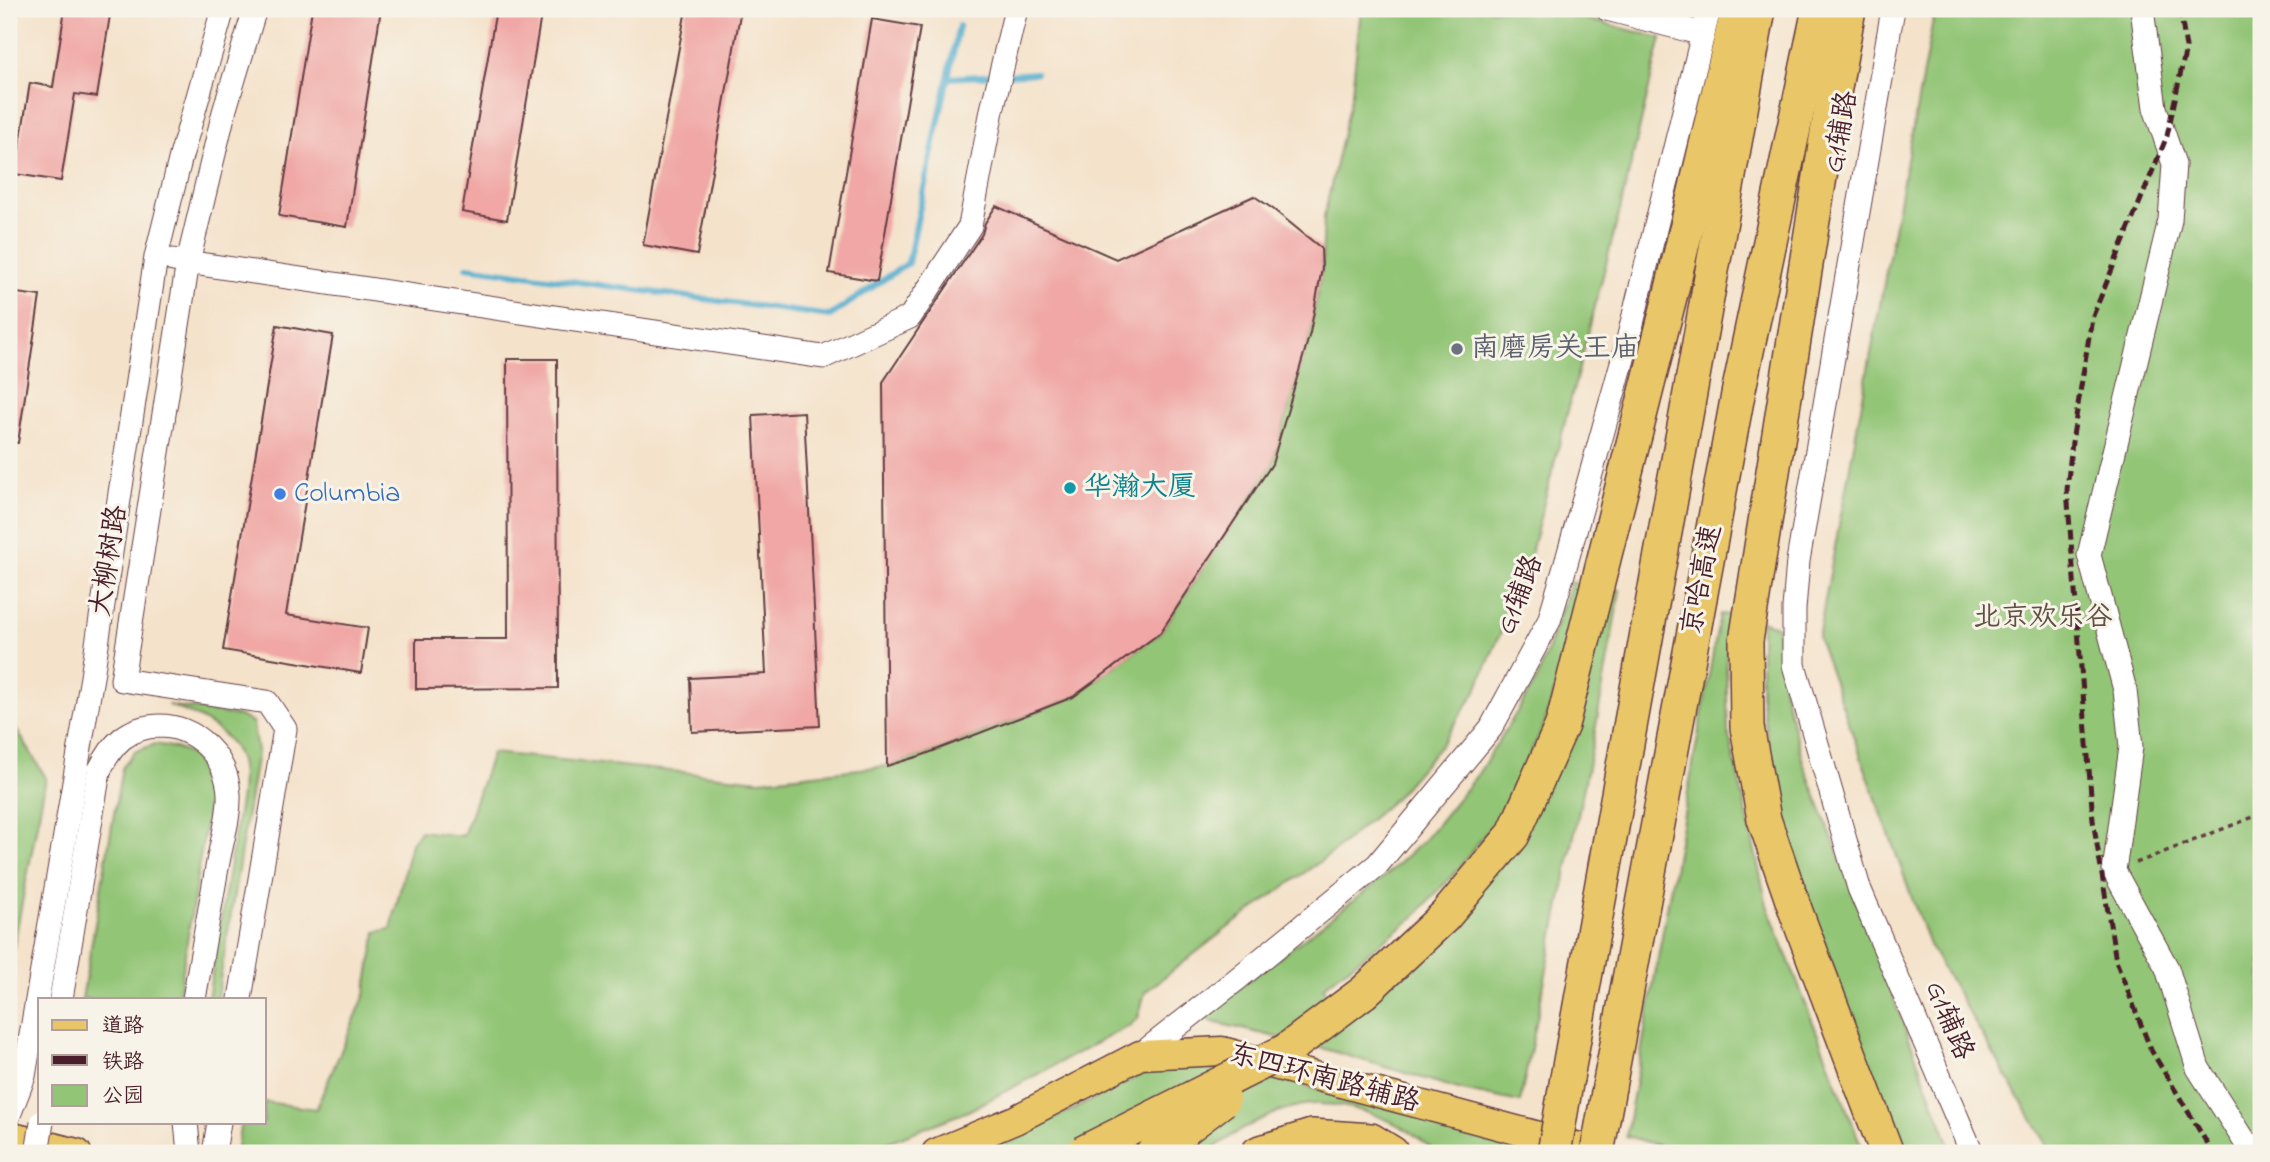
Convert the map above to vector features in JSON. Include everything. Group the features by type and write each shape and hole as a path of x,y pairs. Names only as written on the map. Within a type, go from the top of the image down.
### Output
{"highway":[{"path":"1153,1153 1364,992 1445,916 1513,835 1562,725 1669,303 1738,9"},
{"name":"京哈高速","path":"1554,1153 1759,9"},
{"name":"京哈高速","path":"1597,1153 1739,389 1819,9"},
{"path":"1849,9 1748,628 1747,727 1764,819 1796,912 1887,1153"},
{"path":"1082,1153 1286,1051"},
{"path":"1258,1153 1312,1136 1371,1140 1392,1153"}],"main road":[{"name":"东四环南路辅路","path":"936,1153 1015,1120 1140,1055 1222,1051 1602,1153"},
{"path":"9,1136 77,1153"}],"street":[{"name":"大柳树路","path":"44,998 156,257 181,156 223,9"},
{"name":"大柳树路","path":"121,680 188,262 224,112 255,9"},
{"path":"156,257 823,356 910,317 971,226 992,110 1016,9"},
{"path":"1607,9 1703,34"},
{"name":"G1辅路","path":"1140,1055 1377,864 1491,728 1549,621 1626,348 1709,9"},
{"name":"G1辅路","path":"1894,9 1798,561 1794,609 1794,665 1859,888 1972,1153"},
{"path":"2142,9 2155,108 2174,164 2170,220 2089,555 2124,690 2131,747 2114,872 2167,968 2198,1068 2246,1143 2261,1147"},
{"path":"92,677 267,702 285,729 240,998"},
{"path":"61,998 99,771 108,752 121,738 138,729 157,726 175,727 207,745 219,760 228,786 228,810 194,998"},
{"name":"大柳树路","path":"9,1115 32,1078 38,1038"},
{"path":"37,1153 42,1124"},
{"path":"186,1124 189,1153"},
{"path":"214,1153 219,1124"}],"path":[{"path":"2114,872 2261,814"}],"green space":[{"path":"1361,9 1547,9 1661,38 1620,210 1525,576 1475,693 1440,746 1395,798 1332,853 1234,923 1145,992 1138,1018 1129,1026 968,1111 870,1149 854,1153 236,1153 241,1124 266,1124 266,1102 316,1109 365,995 376,932 391,929 411,843 420,831 463,836 492,753 760,780 887,766 924,755 1073,697 1160,633 1272,464 1310,333 1322,268 1324,217 1352,92"},
{"name":"北京欢乐谷","path":"1935,9 2261,9 2261,1153 2052,1153 1929,945 1818,638"},
{"path":"1571,582 1586,586 1544,726 1498,817 1454,874 1413,918 1323,987 1345,1015 1482,888 1612,588 1620,590 1594,737 1520,1102 1462,1090 1322,1048 1207,1019 1205,1014 1384,877 1425,839 1478,774 1537,680"},
{"path":"1720,614 1730,615 1726,658 1728,731 1767,905 1864,1153 1686,1153 1626,1136"},
{"path":"1761,621 1777,626 1784,692 1803,762 1953,1153 1902,1153 1829,957 1775,790 1761,696"},
{"path":"168,705 240,716 253,723 257,752 217,998 208,998 241,795 242,770 232,744 214,727"},
{"path":"9,717 46,778 9,970"},
{"path":"155,744 184,751 204,768 211,788 178,998 82,998 122,768 134,752"},
{"path":"1200,1058 1509,1140 1509,1153 1435,1153 1411,1133 1380,1117 1346,1107 1314,1104 1272,1114 1230,1137 1208,1153 971,1153 1074,1109 1168,1061"}],"building":[{"path":"65,9 111,9 97,97 75,94 61,181 15,174 30,83 53,87"},
{"path":"312,9 381,9 347,227 279,216"},
{"path":"496,9 542,9 507,220 462,212"},
{"path":"686,9 741,9 697,255 643,245"},
{"path":"872,19 920,27 877,281 829,273"},
{"name":"华瀚大厦","path":"1254,196 1321,248 1322,268 1310,333 1272,464 1160,633 1073,697 923,755 887,766 883,382 982,234 985,223 996,206 1116,259"},
{"path":"9,292 40,296 18,443 9,442"},
{"path":"277,325 333,335 286,615 368,628 361,673 223,650"},
{"path":"507,359 557,359 558,688 416,689 416,639 508,639"},
{"path":"804,412 820,726 692,732 690,678 766,674 753,415"}],"waterway":[{"path":"467,267 830,316 908,263 959,26"},
{"path":"1006,75 1036,73"},
{"path":"948,78 995,75"}],"railway":[{"path":"2180,9 2186,48 2167,136 2092,318 2067,490 2093,820 2116,961 2151,1050 2213,1153"}],"place":[{"name":"南磨房关王庙","path":"1457,349"},
{"name":"华瀚大厦","path":"1070,488"},
{"name":"Columbia","path":"280,494"}]}
